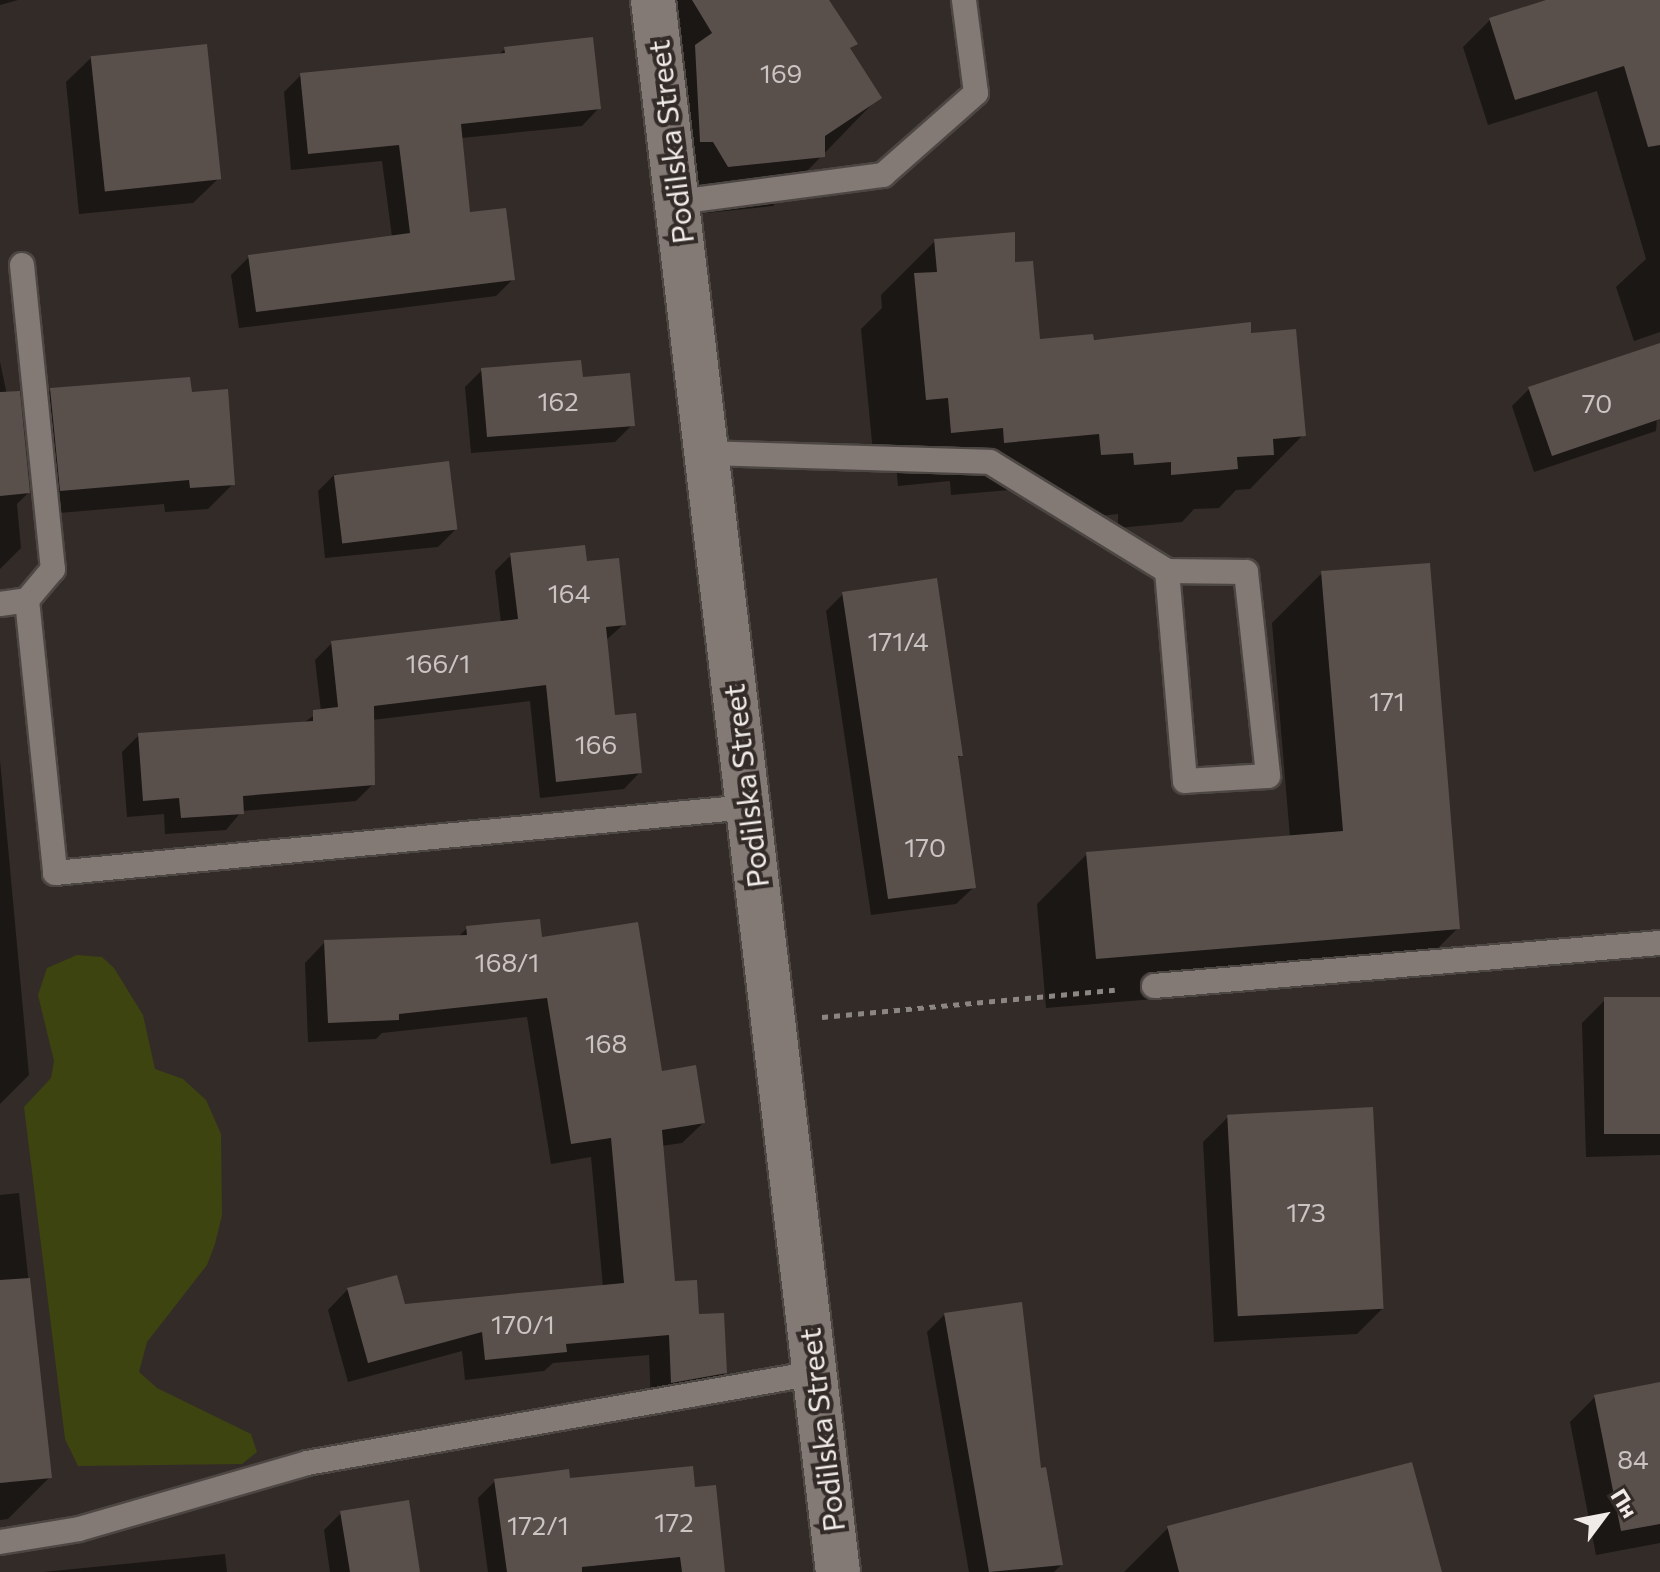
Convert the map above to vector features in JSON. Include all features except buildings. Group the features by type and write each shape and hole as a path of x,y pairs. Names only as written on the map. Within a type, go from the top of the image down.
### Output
{"street":[{"name":"Podilska Street","path":"653,0 838,1572"}],"lane":[{"path":"677,202 883,175 976,93 964,0"},
{"path":"0,604 27,600 53,569 22,265"},
{"path":"706,453 990,462 1167,571 1246,572 1268,776 1185,781 1167,571"},
{"path":"27,600 55,873 748,807"},
{"path":"1154,986 1660,943"},
{"path":"0,1542 79,1529 307,1463 815,1373"}],"path":[{"path":"773,1021 1154,986"}],"green space":[{"path":"77,955 102,957 114,968 143,1015 155,1069 183,1079 206,1100 221,1134 222,1215 215,1244 207,1265 147,1342 139,1372 157,1388 251,1434 257,1452 242,1464 78,1466 65,1439 24,1107 51,1078 54,1061 38,995 47,968"}]}
